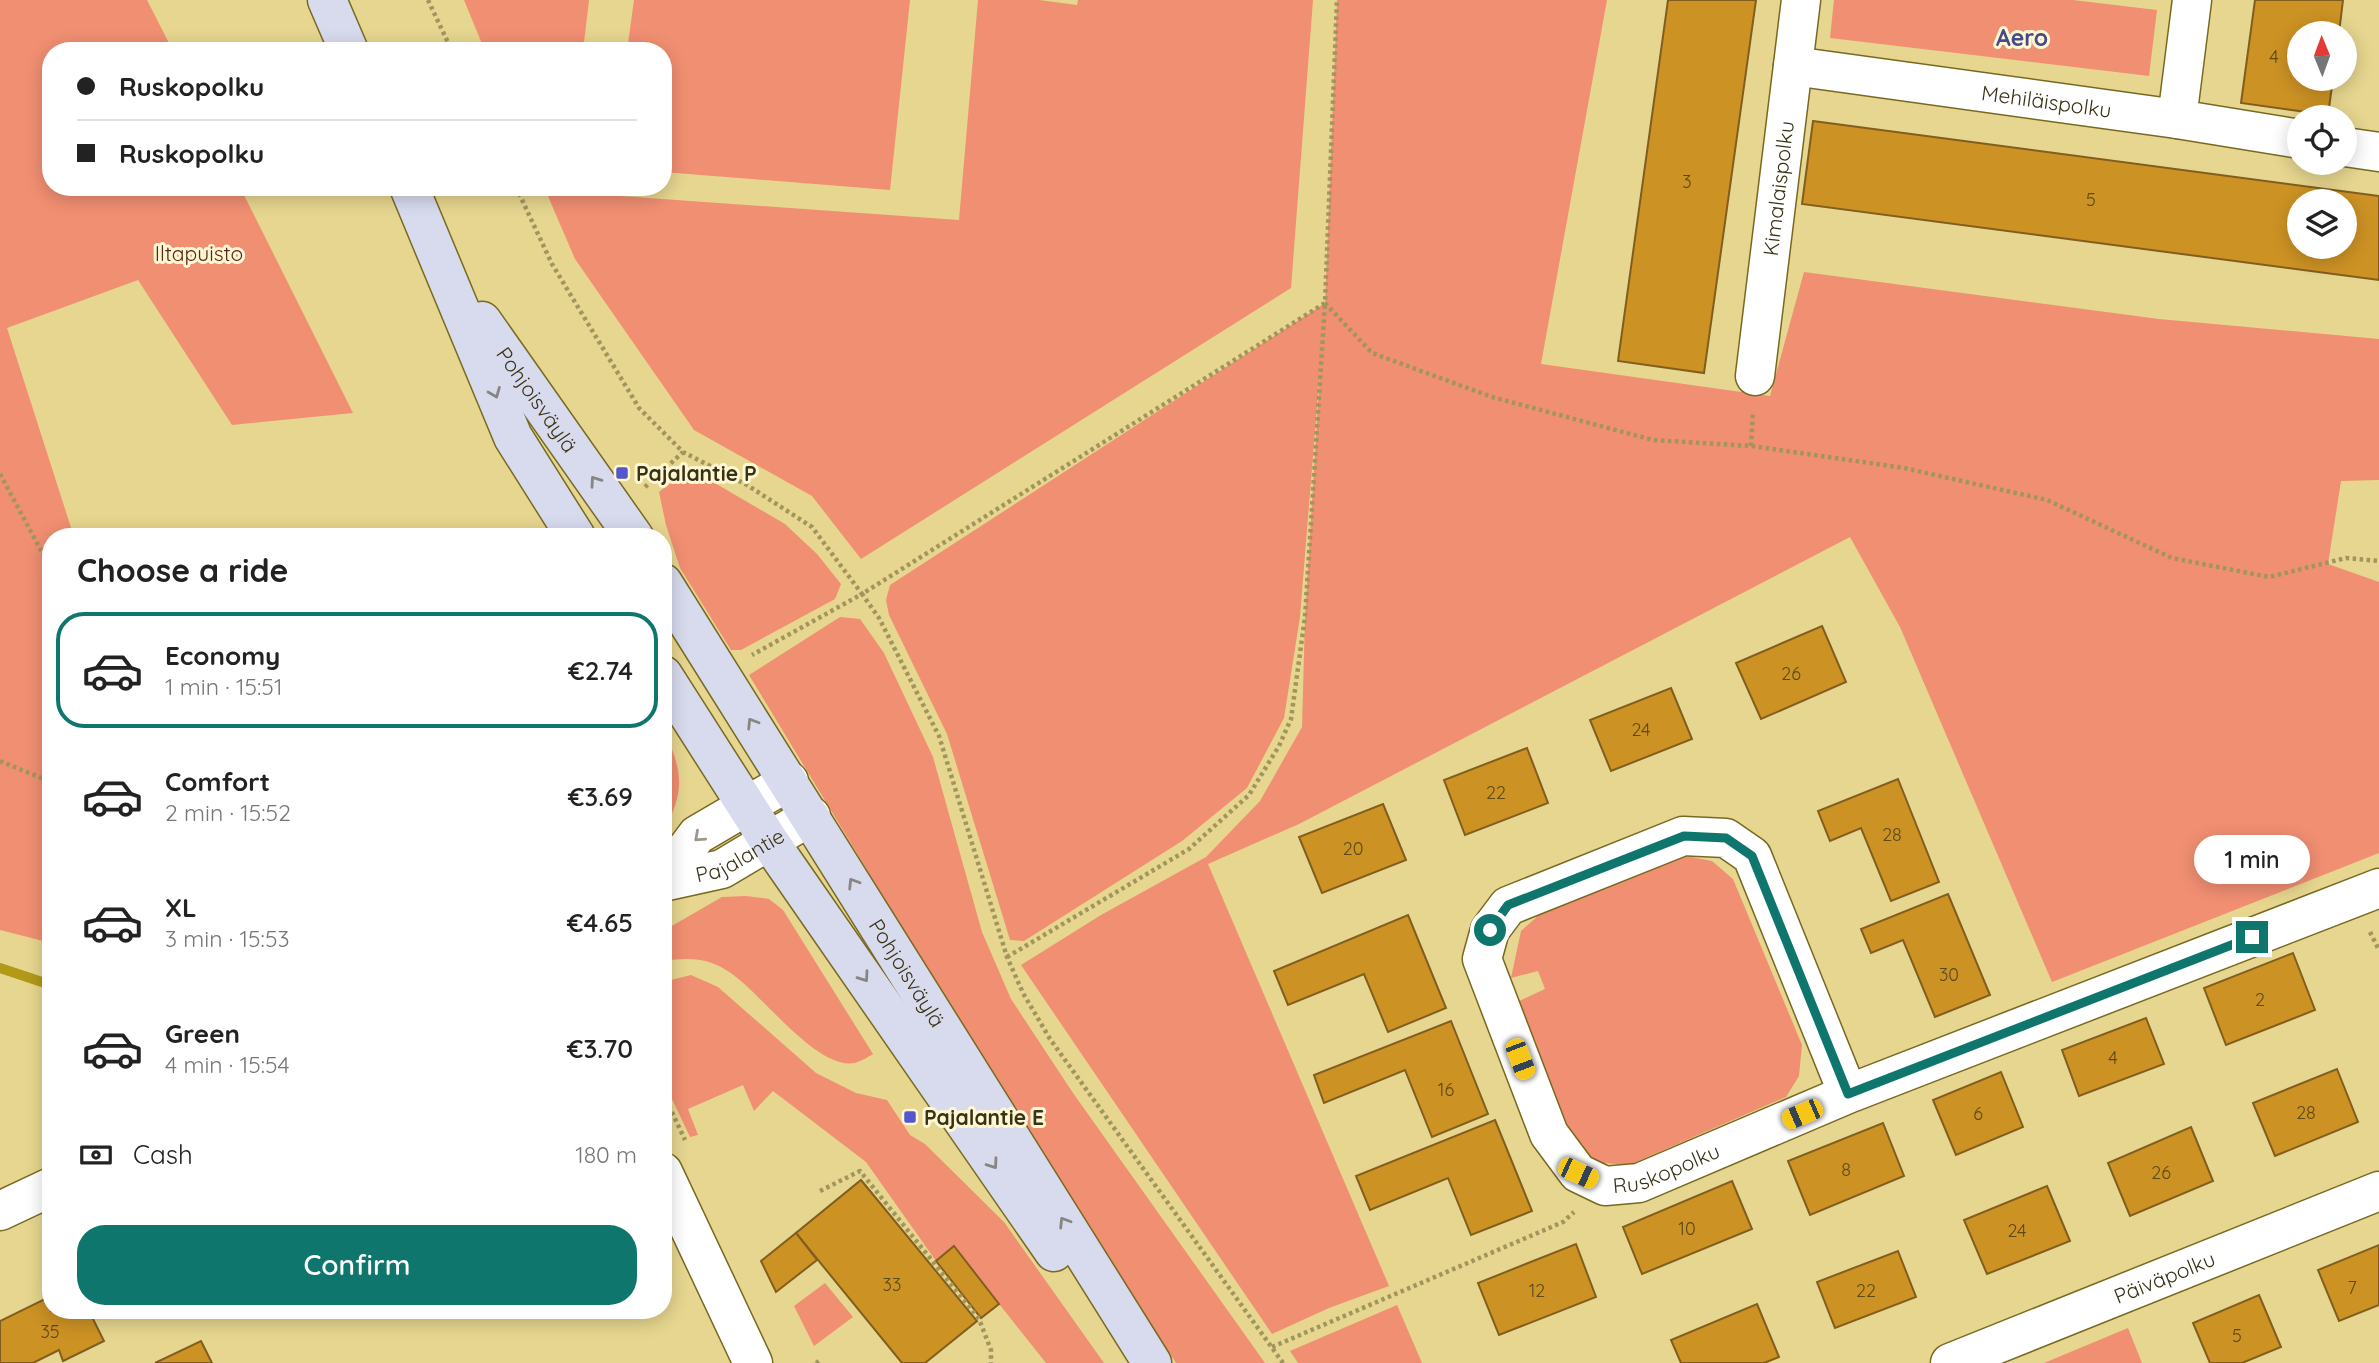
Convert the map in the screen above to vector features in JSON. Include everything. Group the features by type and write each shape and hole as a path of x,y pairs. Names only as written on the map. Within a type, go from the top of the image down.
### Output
{"main road":[{"path":"327,0 345,42"},
{"name":"Pohjoisväylä","path":"413,196 513,437 570,528"},
{"name":"Pohjoisväylä","path":"441,262 628,528"},
{"name":"Pohjoisväylä","path":"672,597 1152,1363"},
{"name":"Pohjoisväylä","path":"672,689 768,841 1086,1300 1137,1363"}],"street":[{"name":"Kimalaispolku","path":"1755,376 1801,0"},
{"path":"2177,119 2192,0"},
{"name":"Mehiläispolku","path":"1793,66 2287,137"},
{"path":"2357,149 2379,152"},
{"name":"Pajalantie","path":"672,869 697,835 789,781"},
{"name":"Pajalantie","path":"672,879 722,869 811,816"},
{"name":"Ruskopolku","path":"1848,1094 1752,856 1726,838 1684,836 1508,905 1490,930 1482,959 1549,1134 1578,1173 1605,1186 1639,1183 1848,1094 2379,888"},
{"path":"0,1210 42,1190"},
{"path":"672,1191 753,1363"},
{"name":"Päiväpolku","path":"1950,1363 2379,1191"}],"path":[{"path":"428,0 448,42"},
{"path":"1007,957 1189,849 1249,795 1279,746 1291,719 1305,617 1325,303 1338,0"},
{"path":"520,196 552,264 639,408 683,452 747,485 812,527 879,618 939,736 1007,957 1023,993 1050,1040 1283,1363"},
{"path":"1325,303 1372,353 1492,397 1653,440 1751,446 1892,466 2021,494 2047,500 2172,558 2269,577 2346,558 2379,561"},
{"path":"742,661 862,594 1325,303"},
{"path":"642,490 683,452"},
{"path":"0,474 42,552"},
{"path":"0,761 42,778"},
{"path":"820,1191 860,1171 979,1320 991,1350 991,1363"},
{"path":"1272,1347 1563,1222 1605,1186"}],"green space":[{"name":"Iltapuisto","path":"0,0 147,0 168,42 42,42 42,196 244,196 353,413 232,425 138,280 7,328 71,528 42,528 42,941 0,930"},
{"path":"464,0 589,0 584,42 481,42"},
{"path":"634,0 910,0 890,190 672,173 672,42 628,42"},
{"path":"978,0 1039,0 1077,5 1078,0 1313,0 1291,288 861,559 812,496 694,430 575,259 548,196 620,196 959,220"},
{"path":"1337,0 1607,0 1541,364 1770,396 1804,272 2159,319 2379,339 2379,480 2341,481 2328,564 2379,582 2379,853 2052,982 1900,627 1850,537 1299,824 1208,864 1389,1286 1329,1308 1272,1334 1021,965 1101,915 1206,857 1260,801 1302,727 1305,617 1320,369 1300,617 1284,718 1247,788 1182,841 1024,941 1010,940 947,734 889,615 886,600 890,585 1325,303"},
{"path":"1834,0 2073,0 2157,10 2149,76 1830,38"},
{"path":"682,474 701,475 785,524 817,554 841,584 835,599 741,650 731,650 680,568 672,543 672,528 667,528 659,492"},
{"path":"840,617 860,619 884,653 933,757 982,932 1011,999 1073,1093 1265,1363 1176,1363 930,974 749,675"},
{"path":"672,750 679,777 672,813"},
{"path":"1686,856 1712,861 1733,879 1802,1045 1799,1076 1786,1097 1629,1165 1591,1162 1561,1130 1515,1003 1545,989 1538,971 1511,978 1521,931 1539,915"},
{"path":"722,897 769,899 783,910 873,1054 854,1063 839,1062 822,1054 805,1041 726,970 695,960 672,960 672,926"},
{"path":"691,975 718,987 816,1073 856,1093 887,1100 910,1135 925,1144 1004,1222 1104,1363 1046,1363 954,1247 936,1261 866,1162 773,1091 754,1111 743,1085 688,1109 698,1135 690,1137 672,1099 672,980"},
{"path":"825,1283 853,1317 814,1346 794,1306"},
{"path":"1397,1305 1422,1363 1298,1363 1290,1351"},
{"path":"2128,1328 2142,1363 2044,1363"}],"building":[{"path":"1668,0 1756,0 1704,373 1618,361"},
{"path":"2255,0 2343,0 2340,21 2287,21 2287,91 2331,91 2329,105 2287,105 2287,109 2241,103"},
{"path":"1813,121 2326,189 2287,189 2287,259 2357,259 2357,193 2379,196 2379,280 1802,204"},
{"path":"1822,626 1846,682 1761,719 1736,663"},
{"path":"1671,688 1692,739 1611,771 1590,720"},
{"path":"1527,748 1548,803 1465,835 1444,780"},
{"path":"1898,779 1939,882 1891,901 1861,828 1830,841 1818,811"},
{"path":"1383,804 1406,860 1322,893 1299,837"},
{"path":"1948,894 1990,995 1935,1017 1903,940 1871,953 1861,929"},
{"path":"1408,915 1446,1008 1388,1032 1364,974 1288,1005 1274,971"},
{"path":"2293,953 2315,1010 2226,1045 2204,988"},
{"path":"2146,1018 2164,1064 2079,1096 2062,1050"},
{"path":"1451,1021 1488,1114 1432,1137 1405,1070 1324,1103 1314,1075"},
{"path":"2337,1069 2358,1122 2275,1156 2253,1103"},
{"path":"2001,1072 2023,1127 1956,1155 1933,1100"},
{"path":"1495,1120 1532,1211 1471,1235 1448,1178 1370,1210 1356,1176"},
{"path":"1883,1123 1904,1176 1810,1215 1788,1161"},
{"path":"2191,1127 2213,1181 2130,1216 2108,1163"},
{"path":"861,1180 977,1321 925,1363 902,1363 796,1233"},
{"path":"1732,1181 1752,1229 1642,1274 1623,1227"},
{"path":"2047,1186 2070,1241 1987,1274 1964,1220"},
{"path":"796,1233 817,1260 776,1292 761,1261"},
{"path":"1576,1244 1596,1297 1499,1335 1478,1283"},
{"path":"2379,1245 2379,1305 2339,1321 2318,1270"},
{"path":"954,1246 999,1304 981,1318 936,1261"},
{"path":"1898,1251 1916,1297 1835,1328 1817,1282"},
{"path":"2259,1295 2281,1347 2242,1363 2210,1363 2193,1323"},
{"path":"42,1300 42,1319 93,1319 104,1341 63,1361 59,1350 33,1363 0,1363 0,1321"},
{"path":"1757,1304 1779,1357 1764,1363 1681,1363 1671,1340"},
{"path":"201,1341 212,1363 155,1363"}],"waterway":[{"path":"0,968 42,982"}],"place":[{"name":"Pajalantie P","path":"622,473"},
{"name":"Pajalantie E","path":"910,1117"}],"district":[{"name":"Aero","path":"2022,37"}],"route":[{"path":"1490,930 1508,905 1684,836 1726,838 1752,856 1848,1094 2252,937"}]}
